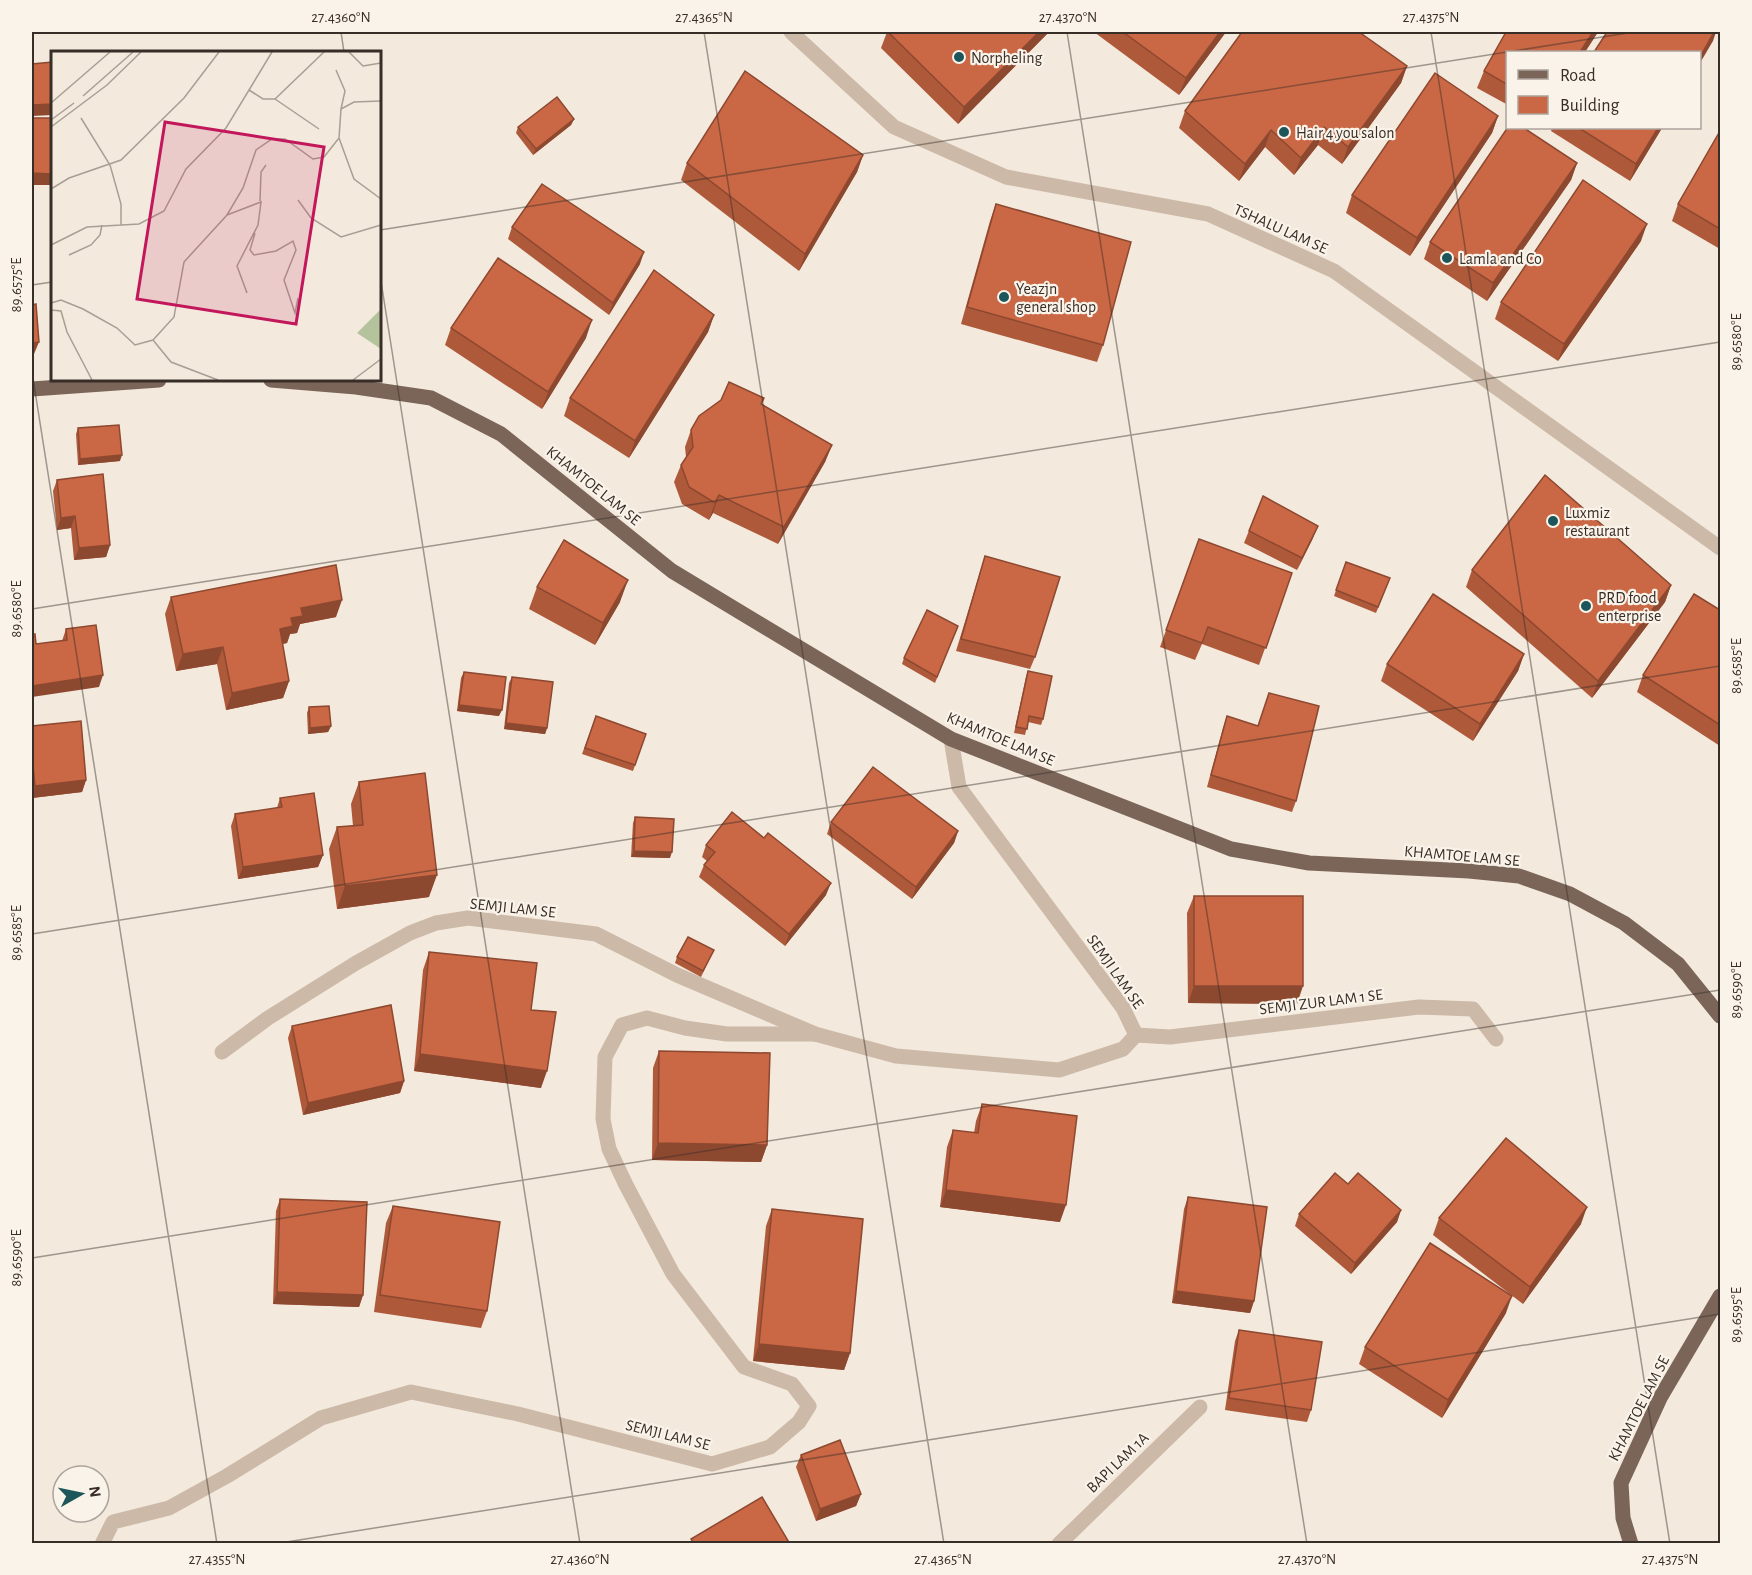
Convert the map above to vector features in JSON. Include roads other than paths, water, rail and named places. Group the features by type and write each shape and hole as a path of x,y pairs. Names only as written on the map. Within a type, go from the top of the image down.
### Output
{"main road":[{"path":"32,389 145,381"},
{"name":"KHAMTOE LAM SE","path":"283,381 357,387 431,398 501,434 672,571 951,739 1231,849 1309,863 1469,871 1520,876 1570,894 1624,922 1678,964 1720,1016"},
{"name":"KHAMTOE LAM SE","path":"1631,1544 1623,1518 1621,1483 1659,1398 1720,1296"}],"street":[{"name":"TSHALU LAM SE","path":"791,32 894,127 1006,177 1208,214 1334,271 1720,548"},
{"name":"SEMJI LAM SE","path":"222,1052 268,1018 356,963 410,933 436,923 468,918 596,934 677,975 815,1034 896,1056 1059,1070 1123,1049 1136,1035 1123,1008 959,787 951,739"},
{"name":"SEMJI ZUR LAM 1 SE","path":"1136,1035 1170,1037 1419,1007 1473,1009 1496,1040"},
{"name":"SEMJI LAM SE","path":"102,1544 113,1522 169,1508 227,1476 321,1418 411,1392 518,1414 712,1464 770,1447 799,1422 809,1406 792,1384 744,1367 673,1274 609,1149 603,1119 605,1057 622,1025 647,1018 685,1028 727,1034 815,1034"},
{"name":"BAPI LAM 1A","path":"1059,1544 1200,1407"}],"place":[{"name":"Norpheling","path":"959,57"},
{"name":"Hair 4 you salon","path":"1284,132"},
{"name":"Lamla and Co","path":"1447,258"},
{"name":"Yeazjn general shop","path":"1004,297"},
{"name":"Luxmiz restaurant","path":"1553,521"},
{"name":"PRD food enterprise","path":"1586,606"}]}
